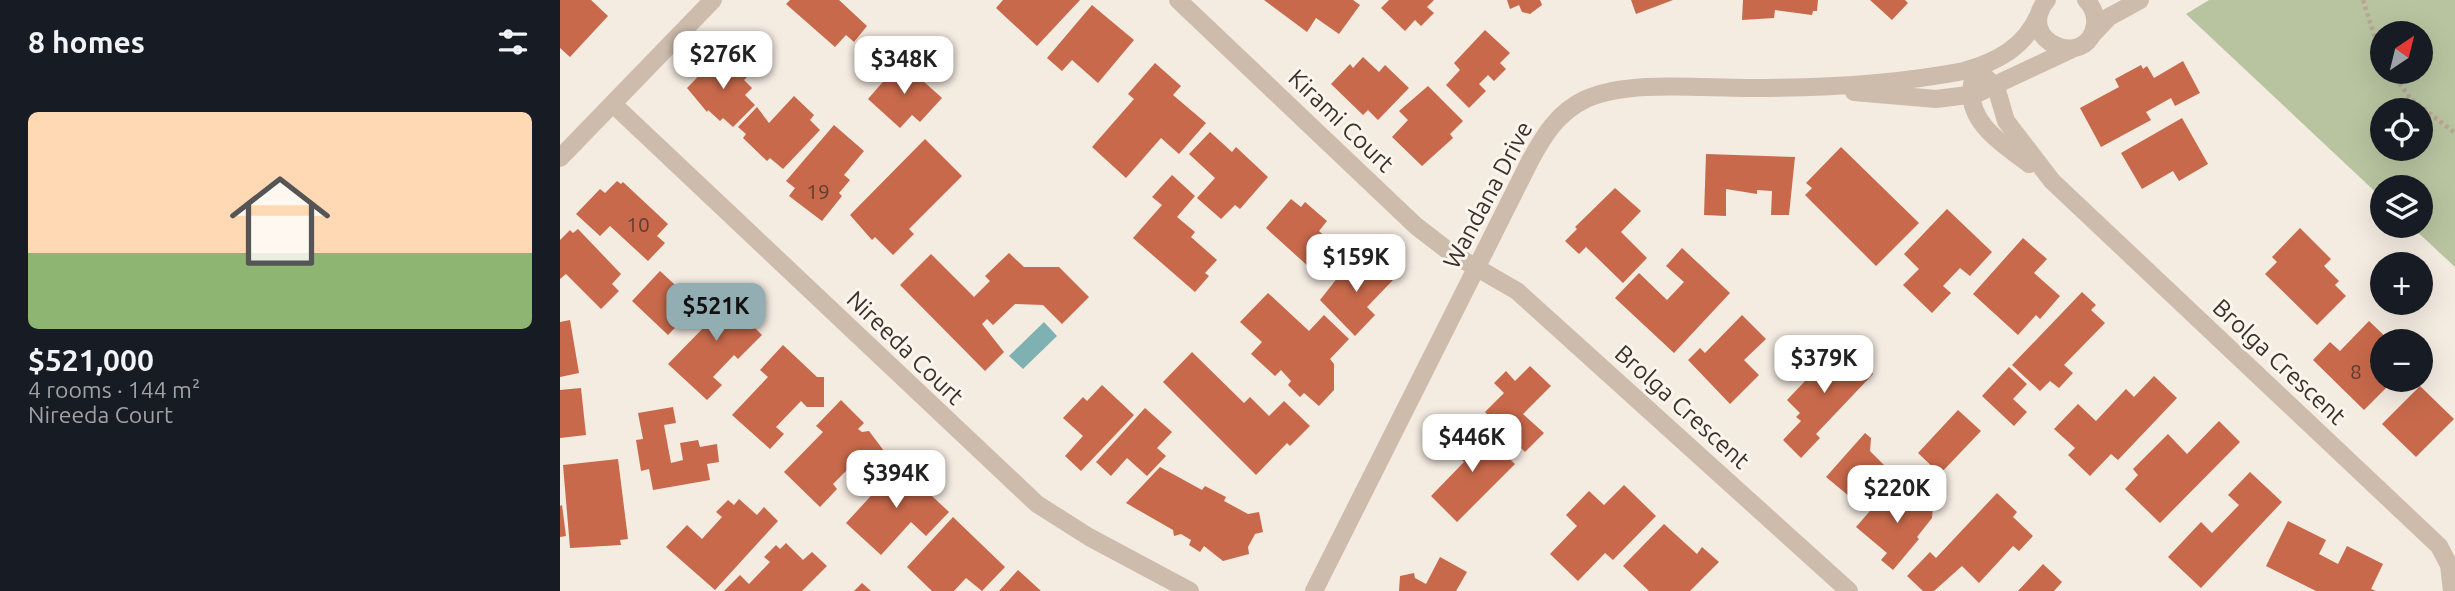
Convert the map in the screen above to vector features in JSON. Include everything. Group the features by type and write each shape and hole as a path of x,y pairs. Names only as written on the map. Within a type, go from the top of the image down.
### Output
{"street":[{"path":"560,158 713,0"},
{"name":"Kirami Court","path":"1178,0 1416,226 1477,268"},
{"path":"2081,44 2095,19 2086,0"},
{"name":"Wandana Drive","path":"1798,88 1926,99 1970,96 1996,87 2037,63 2081,44 2109,18 2140,0"},
{"name":"Wandana Drive","path":"1314,591 1542,140 1557,120 1578,103 1602,94 1634,89 1798,88 1926,77 1975,68 2014,48 2030,32 2042,6"},
{"name":"Wandana Drive","path":"2042,6 2041,31 2047,41 2059,48 2081,44"},
{"path":"1975,68 1996,87"},
{"path":"1970,96 1975,68"},
{"name":"Brolga Crescent","path":"1996,87 2006,121 2052,181"},
{"name":"Brolga Crescent","path":"1970,96 1989,133 2052,181 2438,546 2449,565 2452,591"},
{"name":"Nireeda Court","path":"613,104 1037,504 1089,537 1190,591"},
{"name":"Brolga Crescent","path":"1477,268 1517,291 1849,591"}],"path":[{"path":"2363,0 2370,22"},
{"path":"2400,84 2411,99 2455,133"}],"green space":[{"path":"2209,0 2455,0 2455,267 2424,238 2433,238 2433,175 2370,175 2370,187 2186,14"}],"water":[{"path":"1044,322 1057,336 1023,369 1009,356"}],"building":[{"path":"560,0 591,0 608,16 570,57 560,48"},
{"path":"790,0 839,0 867,26 854,42 846,35 835,47 786,4"},
{"path":"1003,0 1080,0 1037,46 996,8"},
{"path":"1264,0 1353,0 1360,5 1339,34 1316,18 1307,32"},
{"path":"1389,0 1434,0 1427,7 1434,13 1421,26 1415,20 1405,31 1381,8"},
{"path":"1507,0 1540,0 1542,5 1530,14 1522,12 1519,5 1510,9"},
{"path":"1631,0 1673,0 1636,14"},
{"path":"1743,0 1818,0 1817,11 1813,11 1812,15 1775,10 1774,18 1742,20"},
{"path":"1870,0 1905,0 1908,3 1892,20"},
{"path":"1092,5 1134,40 1098,83 1072,60 1062,71 1047,58"},
{"path":"1485,30 1510,53 1500,63 1506,69 1494,81 1488,75 1479,84 1486,91 1469,108 1446,85 1460,70 1454,63"},
{"path":"718,56 729,66 734,61 749,75 744,80 752,88 745,95 755,105 733,127 723,118 720,121 708,110 707,112 687,88"},
{"path":"1363,57 1379,72 1385,65 1409,88 1378,120 1368,110 1363,115 1331,84 1350,64 1353,68"},
{"path":"901,61 942,98 920,122 912,115 900,128 868,99"},
{"path":"2183,61 2200,93 2175,106 2171,98 2146,112 2151,120 2101,147 2080,108 2119,87 2115,79 2141,65 2143,69 2147,66 2154,78"},
{"path":"1155,63 1181,86 1173,95 1206,123 1179,154 1161,138 1126,178 1092,147 1134,99 1128,94"},
{"path":"1428,86 1463,121 1450,134 1453,138 1422,166 1392,137 1408,120 1399,111"},
{"path":"794,96 814,115 810,120 820,130 783,169 770,158 767,161 743,138 746,134 738,127 757,107 769,123"},
{"path":"2182,118 2208,164 2179,181 2173,171 2142,189 2121,153"},
{"path":"834,125 864,151 844,175 850,180 839,193 842,196 822,221 789,196 795,188 786,181"},
{"path":"1210,132 1232,152 1236,147 1268,177 1240,209 1235,205 1221,219 1197,198 1215,178 1189,154"},
{"path":"925,139 962,176 909,229 914,234 893,255 875,237 872,240 850,215"},
{"path":"1841,147 1919,223 1876,266 1805,195 1812,188 1806,183"},
{"path":"1706,154 1795,157 1789,215 1771,215 1772,191 1757,190 1757,194 1726,189 1726,216 1704,215"},
{"path":"1172,175 1195,196 1177,217 1195,232 1191,237 1217,260 1205,273 1209,276 1195,292 1133,238 1162,205 1152,197"},
{"path":"617,181 621,184 623,182 668,224 657,236 665,243 648,261 610,226 600,236 576,214 600,189 605,193"},
{"path":"1615,188 1641,211 1621,232 1647,258 1623,283 1586,247 1579,254 1565,241 1577,229 1575,227"},
{"path":"1291,199 1301,207 1305,202 1327,221 1319,231 1345,254 1321,278 1266,228"},
{"path":"1947,209 1992,252 1970,276 1960,268 1943,286 1951,293 1932,313 1903,285 1919,269 1904,254"},
{"path":"2300,228 2331,259 2324,266 2339,281 2335,285 2346,296 2317,325 2265,274 2277,262 2272,257"},
{"path":"578,229 621,274 612,284 619,291 601,309 566,274 560,279 560,240 570,230 573,233"},
{"path":"2023,238 2047,259 2034,273 2060,296 2040,319 2036,315 2018,335 1973,294"},
{"path":"1682,248 1730,293 1674,353 1615,298 1639,273 1667,300 1684,282 1666,266"},
{"path":"1009,253 1024,267 1059,267 1089,297 1062,324 1043,305 1015,304 993,325 987,319 982,324 1004,352 985,371 900,285 931,254 974,297 990,281 985,276"},
{"path":"1364,254 1393,280 1367,307 1375,315 1355,336 1320,300 1346,267 1350,270"},
{"path":"660,271 697,305 668,335 632,301"},
{"path":"725,287 751,312 745,318 762,335 738,359 734,355 713,377 722,385 707,400 668,364 707,324 698,315"},
{"path":"2082,292 2096,305 2091,310 2105,323 2064,365 2073,373 2059,388 2050,381 2040,391 2012,365"},
{"path":"1268,293 1309,331 1324,315 1349,339 1330,359 1334,364 1334,390 1319,406 1304,393 1300,397 1288,385 1291,381 1281,370 1275,376 1251,354 1262,342 1240,322"},
{"path":"1742,315 1766,339 1744,360 1759,375 1730,404 1688,360 1700,348 1705,353"},
{"path":"570,320 579,373 560,377 560,322"},
{"path":"2369,321 2377,329 2370,329 2370,392 2382,392 2364,410 2313,360 2330,342 2340,351"},
{"path":"1841,342 1873,374 1816,434 1820,438 1801,458 1783,440 1801,421 1796,417 1800,413 1787,400 1806,380 1799,374 1811,361 1818,367"},
{"path":"783,345 817,377 824,377 824,407 807,407 801,401 776,427 784,434 770,449 732,415 768,377 760,370"},
{"path":"1192,352 1244,403 1250,397 1269,416 1284,401 1310,426 1290,446 1287,443 1256,475 1163,382"},
{"path":"1530,366 1551,386 1523,414 1544,433 1525,452 1485,412 1504,393 1494,383 1506,371 1515,381"},
{"path":"2009,367 2027,384 2013,399 2027,412 2014,426 1982,396"},
{"path":"2154,376 2177,398 2118,460 2111,454 2090,476 2068,455 2075,448 2054,429 2078,404 2096,421 2126,389 2134,397"},
{"path":"1102,385 1134,415 1081,471 1065,456 1083,436 1063,418 1083,397 1087,401"},
{"path":"581,388 586,435 560,438 560,390"},
{"path":"2414,392 2426,392 2454,419 2416,457 2382,424"},
{"path":"841,400 864,423 858,429 862,432 869,431 884,451 858,477 849,468 833,484 837,489 820,507 784,472 823,432 816,426"},
{"path":"673,407 676,423 664,425 671,463 683,460 680,443 698,440 700,447 717,444 719,462 707,464 710,480 653,490 649,469 641,471 636,440 643,439 638,413"},
{"path":"1145,408 1172,432 1157,448 1166,456 1147,476 1127,458 1111,476 1096,462"},
{"path":"1958,410 1981,431 1940,474 1918,453"},
{"path":"2219,421 2240,442 2160,523 2125,489 2138,475 2133,469 2168,434 2187,454"},
{"path":"1476,426 1515,464 1457,522 1431,496 1464,462 1453,450"},
{"path":"1865,433 1871,438 1870,451 1885,466 1871,482 1874,490 1861,506 1826,477"},
{"path":"618,459 628,539 620,540 621,545 570,548 563,465"},
{"path":"902,462 917,476 915,480 949,512 926,536 911,522 881,555 846,523"},
{"path":"1160,467 1202,490 1205,486 1226,497 1224,501 1248,514 1259,512 1263,532 1255,534 1248,547 1249,554 1223,561 1204,546 1200,552 1189,545 1191,540 1181,534 1174,536 1173,530 1126,503"},
{"path":"2250,472 2282,502 2201,588 2168,557 2201,522 2212,533 2239,505 2228,495"},
{"path":"1624,485 1656,516 1613,560 1605,553 1578,581 1550,554 1577,526 1566,515 1589,491 1604,505"},
{"path":"1889,489 1902,500 1906,495 1920,495 1933,506 1932,518 1917,537 1919,539 1893,570 1881,560 1887,553 1856,527"},
{"path":"1997,493 2017,512 2013,517 2033,536 2019,551 2013,546 1979,583 1962,566 1934,591 1923,591 1907,576 1930,552 1936,558"},
{"path":"739,499 757,515 764,507 778,521 715,590 666,547 687,525 702,539 722,517 716,512 728,500 734,505"},
{"path":"562,505 566,536 560,537 560,506"},
{"path":"953,517 1005,567 982,591 966,578 954,591 932,591 907,567"},
{"path":"2288,521 2326,540 2319,554 2338,564 2347,546 2383,564 2371,589 2376,591 2316,591 2266,566"},
{"path":"1664,524 1697,554 1702,547 1719,562 1690,591 1649,591 1623,566"},
{"path":"786,543 803,560 812,552 827,566 802,591 724,591 740,575 749,584 770,562 764,557 776,545 780,549"},
{"path":"1440,557 1467,572 1456,591 1399,591 1400,576 1414,573 1415,578 1426,584"},
{"path":"2043,564 2062,582 2054,591 2018,591"},
{"path":"1018,570 1041,591 999,591"},
{"path":"862,583 871,591 854,591"}]}
